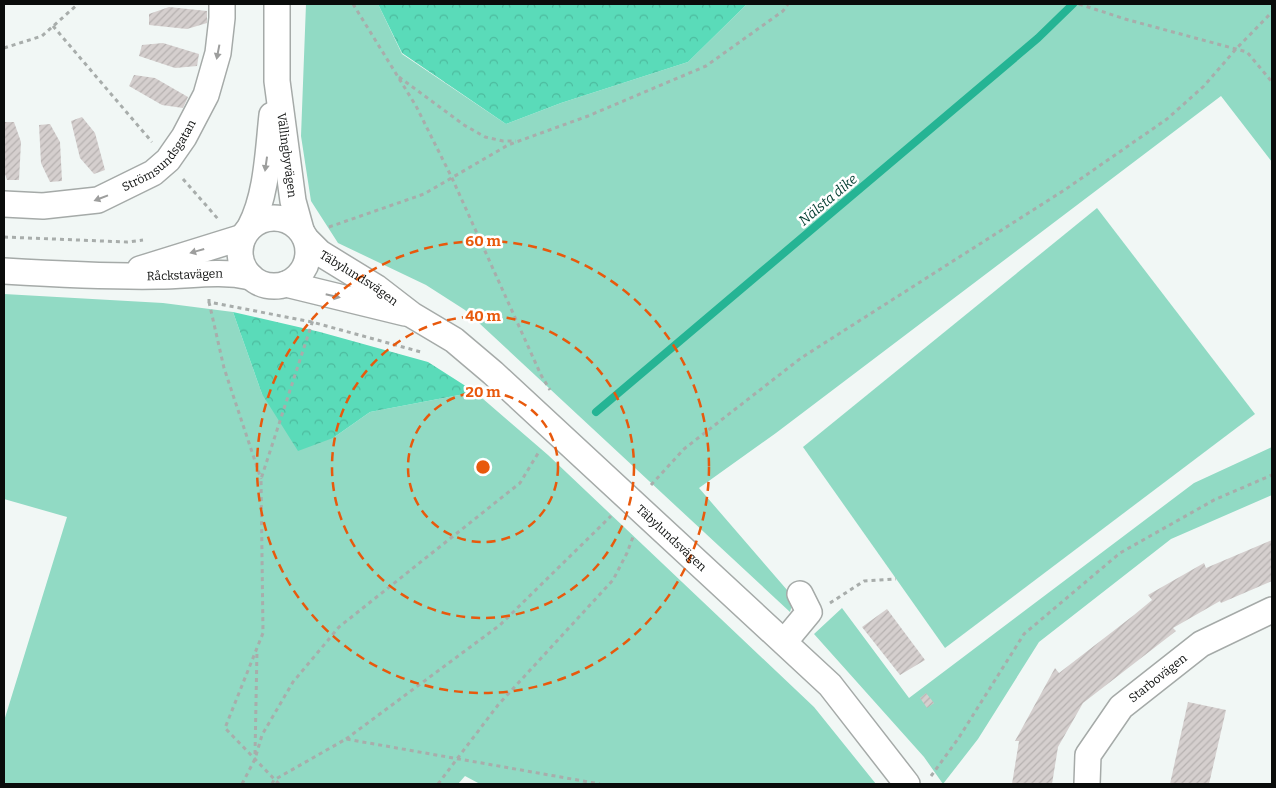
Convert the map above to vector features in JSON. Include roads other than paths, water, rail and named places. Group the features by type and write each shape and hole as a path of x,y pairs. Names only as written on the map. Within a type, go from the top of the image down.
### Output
{"street":[{"name":"Strömsundsgatan","path":"4,204 42,206 98,200 154,173 168,160 184,137 206,95 218,53 222,4"},
{"name":"Vällingbyvägen","path":"247,232 261,201 277,81 277,4"},
{"name":"Vällingbyvägen","path":"277,81 293,201 304,234"},
{"path":"272,217 283,218 293,222 304,234 309,250 308,261 296,279 286,284 266,285 251,277 241,261 240,249 247,232 260,220 272,217"},
{"name":"Råckstavägen","path":"119,276 247,232"},
{"name":"Täbylundsvägen","path":"304,234 320,253 377,288 412,315 454,340 493,373 830,684 918,782"},
{"name":"Råckstavägen","path":"4,272 119,276 232,273 251,277"},
{"name":"Täbylundsvägen","path":"286,284 412,315"},
{"path":"785,641 804,603"},
{"name":"Starbovägen","path":"1087,784 1088,756 1121,707 1201,644 1272,610"}],"waterway":[{"name":"Nälsta dike","path":"596,412 1038,38 1073,4"}]}
